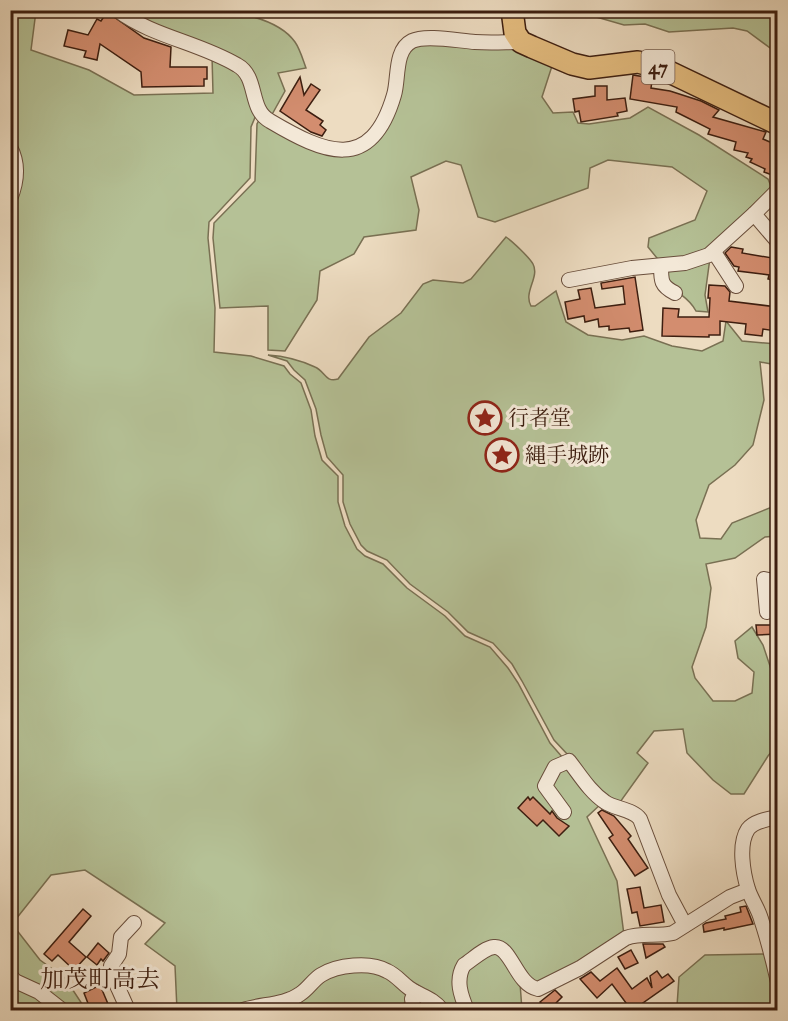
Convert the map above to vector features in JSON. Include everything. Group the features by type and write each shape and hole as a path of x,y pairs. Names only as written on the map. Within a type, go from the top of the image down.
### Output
{"main road":[{"path":"512,10 515,33 521,42"},
{"name":"47","path":"521,42 572,64 588,68 638,62 661,68 777,124"}],"street":[{"path":"117,10 131,21 152,31 213,53 239,66 247,74 260,114 268,121 318,145 343,151 353,150 366,144 376,133 394,96 401,54 409,43 424,38 476,42 521,42"},
{"path":"10,147 16,160 17,174 15,188 10,199"},
{"path":"569,280 632,268 694,261 714,252 777,190"},
{"path":"754,214 777,242"},
{"path":"714,252 736,286"},
{"path":"661,266 661,279 666,289 675,293"},
{"path":"767,612 764,579 777,582"},
{"path":"564,812 545,786 555,767 569,761 599,798 637,815 640,819 669,895 685,925"},
{"path":"777,817 754,824 746,832 743,854 748,890 760,916 772,953 777,982"},
{"path":"467,1011 459,988 462,969 464,965 492,947 498,947 505,952 527,984 538,989 580,968 626,938 666,935 730,897 748,890"},
{"path":"128,1011 111,972 111,966 119,954 121,937 134,923"},
{"path":"243,1011 301,994 318,976 342,968 369,966 381,968 399,979 415,992 432,1000 442,1011"},
{"path":"10,975 15,981 39,992 62,1011"},
{"path":"414,1011 412,999 415,992"}],"green space":[{"path":"125,10 158,11 164,14 178,11 215,10 253,17 284,31 297,45 306,68 278,73 285,91 270,118 263,112 254,82 185,38"},
{"path":"11,11 36,11 31,50 89,70 134,95 213,93 212,56 244,76 256,115 251,127 250,178 209,222 208,238 215,308 214,352 251,356 284,366 301,383 311,410 322,460 338,476 338,502 345,526 357,549 365,556 383,564 407,588 445,616 465,636 490,647 518,683 550,743 602,803 587,817 617,881 624,935 601,951 533,985 507,949 462,963 463,1010 447,1010 362,962 299,991 234,1010 177,1010 175,966 145,944 165,923 85,870 51,875 12,924 40,960 65,978 86,1010 69,1010 41,988 18,978 10,968 10,207 17,153 11,140"},
{"path":"519,11 777,11 777,53 747,31 733,28 669,32 645,24 624,25 586,14 519,18"},
{"path":"415,43 515,47 553,63 542,97 553,113 573,112 578,123 589,124 630,118 648,107 699,135 768,179 773,191 712,250 661,263 648,247 649,238 695,220 707,191 672,167 608,160 590,168 588,188 495,222 478,217 461,165 446,161 411,177 419,210 416,230 364,237 354,254 320,271 317,300 285,351 268,350 268,306 220,308 213,238 214,223 255,181 257,124 260,118 317,148 368,146 404,55"},
{"path":"506,237 521,250 535,269 529,295 531,306 535,306 556,291 566,322 588,335 622,340 644,336 672,346 702,351 723,341 726,321 742,341 777,344 777,365 760,362 764,400 753,445 735,465 709,485 696,520 700,538 721,539 732,523 777,505 777,536 765,537 735,558 706,564 711,588 706,627 692,667 695,678 713,701 735,701 752,693 754,672 738,658 735,641 752,627 763,645 775,681 777,681 777,745 744,794 731,794 713,780 687,753 683,729 654,731 637,753 648,763 618,805 614,804 554,740 512,664 493,643 468,632 448,612 410,584 387,560 367,551 361,545 350,524 343,502 343,475 327,457 316,409 305,380 287,361 268,355 304,362 318,369 330,379 338,379 369,337 401,313 423,284 433,280 463,283 471,279"},
{"path":"710,258 705,295 708,312 696,311 673,288 665,268"},
{"path":"496,951 520,983 522,1010 472,1010 467,999 464,975 467,968"},
{"path":"768,954 777,997 768,1010 670,1010 677,1006 679,977 705,955"},
{"path":"363,969 377,972 396,981 409,999 396,1010 255,1010 325,977"},
{"path":"10,983 36,996 55,1010 11,1010"}],"building":[{"path":"107,12 144,38 171,47 170,67 207,67 207,79 204,79 204,86 142,87 141,72 100,44 97,60 84,57 86,51 64,46 68,30 88,35 97,19 101,21"},
{"path":"633,75 652,81 651,88 670,91 701,101 719,110 713,117 766,132 763,139 777,145 775,176 764,172 765,169 750,162 752,159 746,157 748,153 734,150 736,142 708,134 710,129 676,112 677,107 630,99"},
{"path":"300,77 304,95 311,84 320,90 306,110 323,121 320,125 326,130 322,136 311,132 280,111"},
{"path":"595,86 607,86 607,100 625,98 627,111 617,113 618,116 581,122 579,111 575,112 573,99 595,96"},
{"path":"731,247 743,249 742,253 772,258 773,252 777,253 777,281 768,279 769,275 738,271 739,267 734,266 725,253"},
{"path":"635,277 643,330 630,332 629,328 609,330 609,326 599,327 598,319 585,322 584,316 568,319 565,302 580,299 578,290 591,288 595,308 625,304 623,286 602,289 601,283"},
{"path":"709,285 725,286 730,292 729,301 777,307 776,331 763,329 762,336 745,334 746,324 720,321 720,335 709,335 709,337 662,336 663,308 679,309 678,317 709,317"},
{"path":"756,625 777,625 777,634 757,635"},
{"path":"528,797 530,800 533,797 550,814 552,811 557,818 569,826 559,836 543,820 537,826 518,808"},
{"path":"602,810 614,816 631,836 628,839 648,868 635,876 609,838 613,835 598,813"},
{"path":"640,887 644,908 661,905 664,922 640,926 637,912 632,913 627,889"},
{"path":"746,906 753,924 704,932 703,925 706,923 726,919 725,916 741,912 740,907"},
{"path":"83,909 91,916 69,942 86,957 74,970 58,955 52,961 44,954"},
{"path":"98,943 109,953 97,965 87,957"},
{"path":"643,944 663,944 665,947 646,958"},
{"path":"631,950 638,963 625,969 618,957"},
{"path":"617,968 632,989 647,978 652,988 650,976 657,971 662,978 668,974 674,981 643,1003 646,1007 641,1011 632,1011 612,984 597,998 580,979 591,972 600,981"},
{"path":"100,985 111,1011 91,1011 84,993"},
{"path":"555,990 562,997 556,1003 564,1011 549,1011 540,1002"}],"place":[{"name":"行者堂","path":"485,418"},
{"name":"縄手城跡","path":"502,455"}],"district":[{"name":"加茂町高去","path":"100,979"}]}
